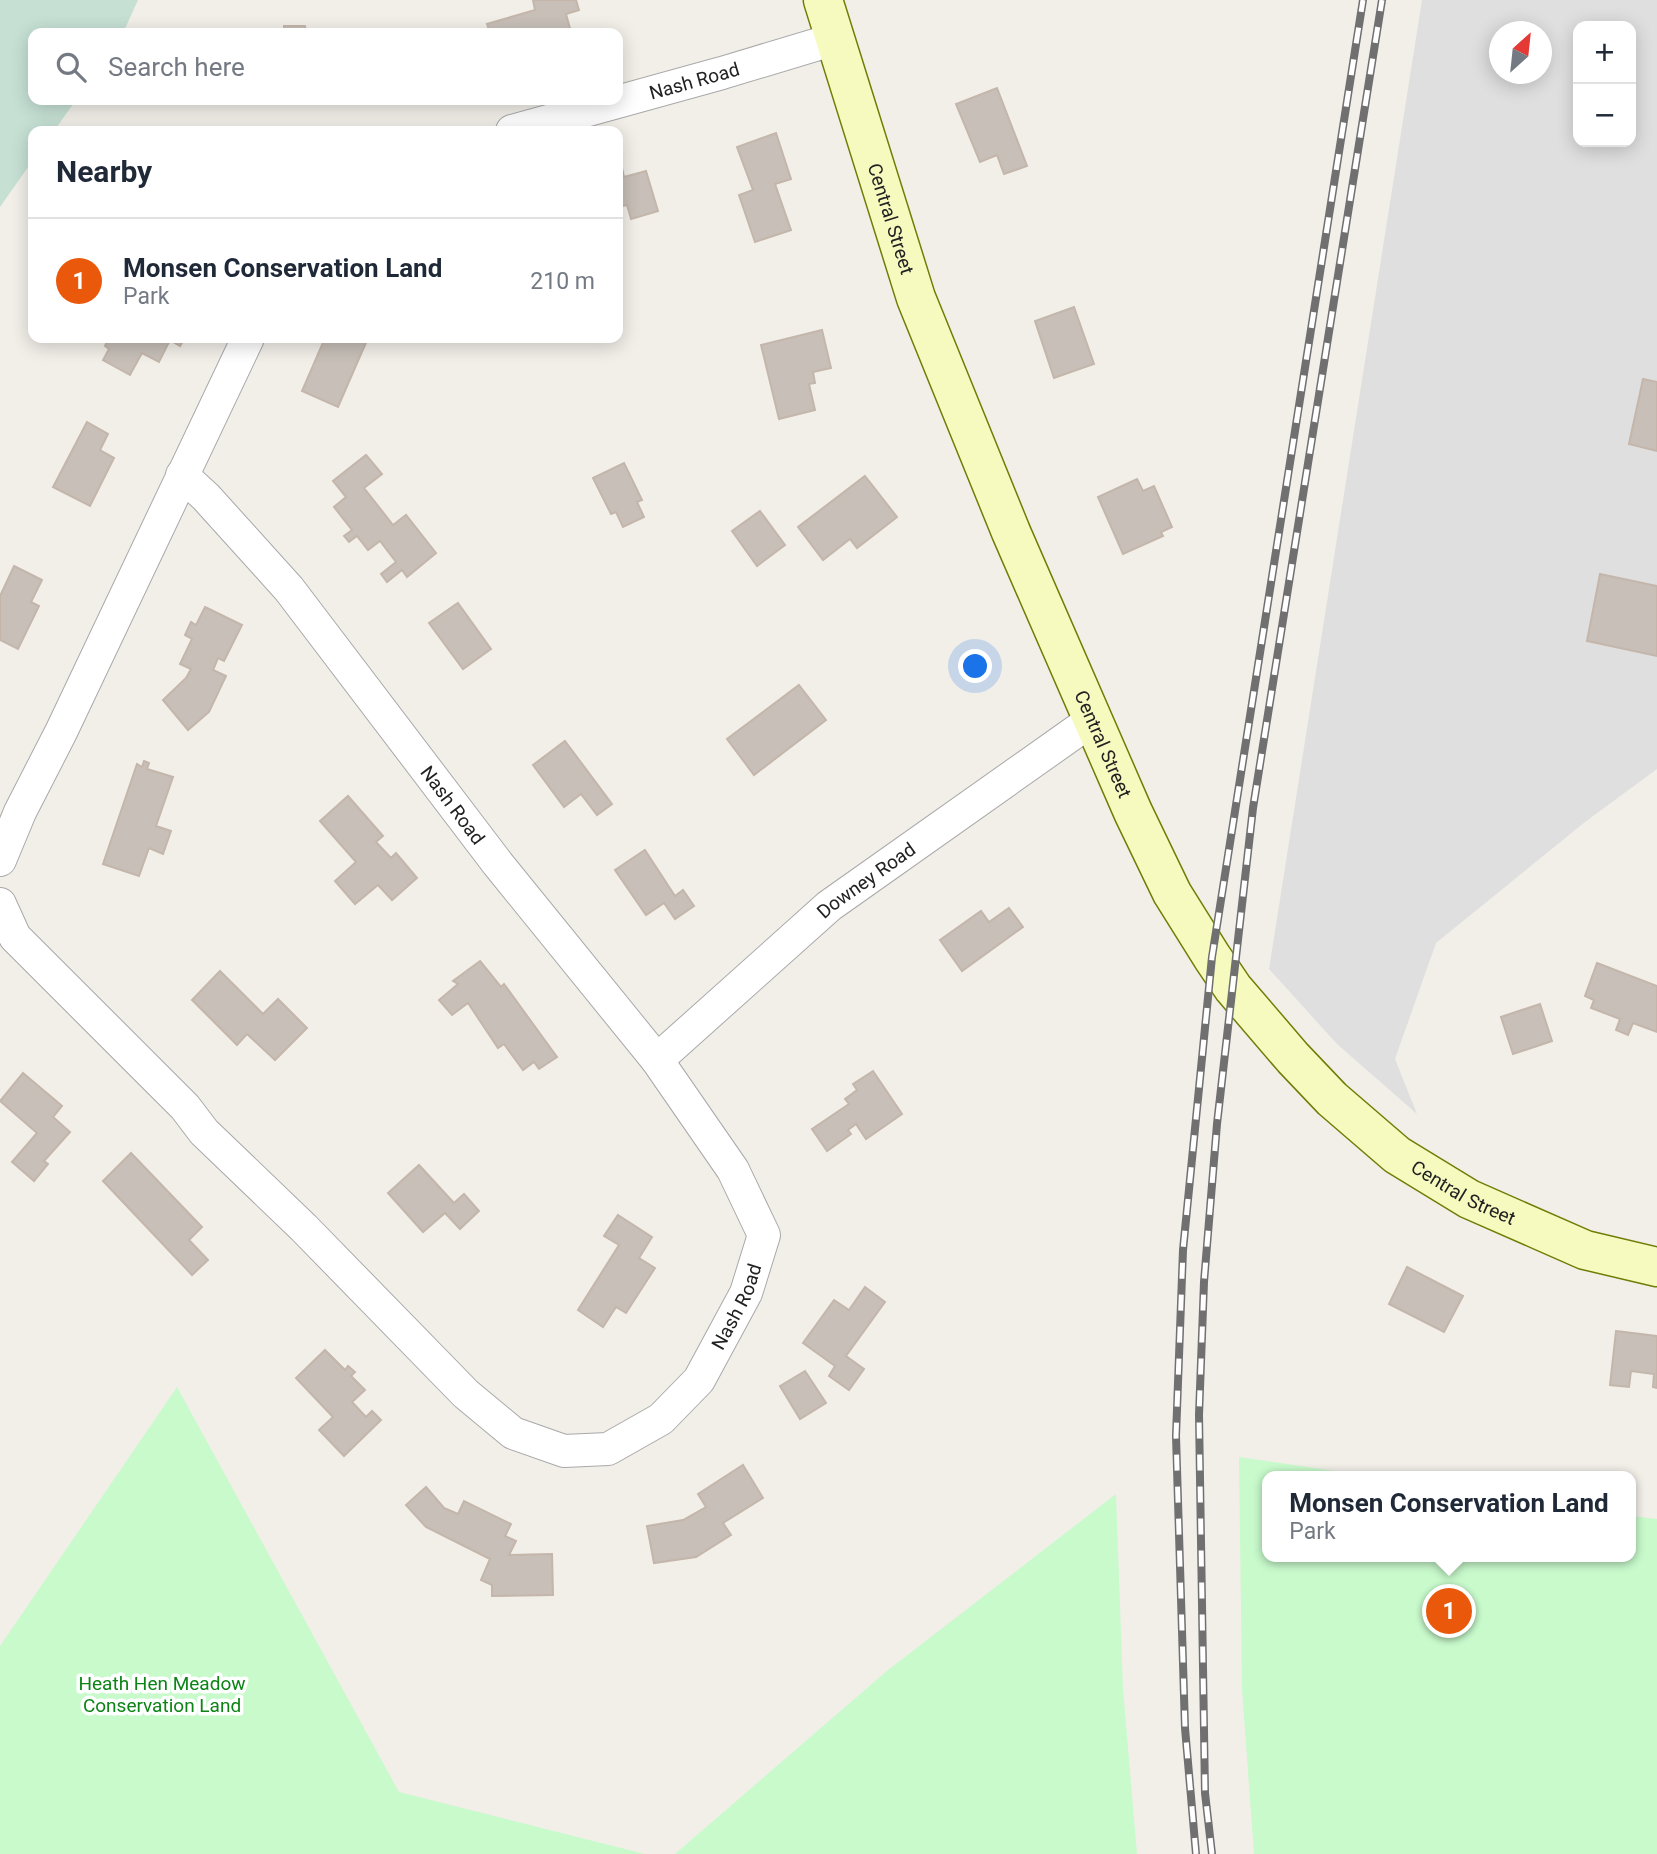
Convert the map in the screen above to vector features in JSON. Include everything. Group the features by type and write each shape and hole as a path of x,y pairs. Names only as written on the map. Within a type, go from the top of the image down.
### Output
{"street":[{"name":"Central Street","path":"823,0 916,298 1010,532 1092,720 1172,893 1212,957 1233,988 1332,1099 1397,1155 1469,1199 1585,1250 1657,1267"},
{"name":"Nash Road","path":"623,101 835,39"},
{"name":"Nash Road","path":"530,126 608,105"},
{"path":"0,860 20,811 61,732 246,343"},
{"name":"Nash Road","path":"0,904 15,937 184,1107 204,1132 304,1228 466,1394 513,1433 564,1451 608,1449 661,1419 699,1380 746,1293 764,1235 733,1170 657,1060 498,864 289,589 206,497 182,475"},
{"name":"Downey Road","path":"657,1060 829,906 1092,720"}],"shaded area":[{"path":"1422,0 1657,0 1657,769 1585,822 1436,943 1395,1059 1417,1114 1337,1044 1269,969"}],"green space":[{"path":"0,0 138,0 125,28 28,28 28,105 72,105 58,126 28,126 28,167 0,207"},
{"name":"Heath Hen Meadow Conservation Land","path":"177,1387 399,1792 645,1854 0,1854 0,1646"},
{"path":"1239,1457 1335,1471 1262,1471 1262,1562 1636,1562 1636,1517 1657,1519 1657,1854 1254,1854 1242,1689"},
{"path":"1116,1494 1123,1689 1137,1854 675,1854 888,1670"}],"building":[{"path":"533,0 576,0 579,10 566,14 570,28 488,28 487,24 535,10"},
{"path":"305,26 305,28 284,28"},
{"path":"997,88 1027,166 1004,174 997,155 980,162 956,104"},
{"path":"776,133 791,179 775,184 791,230 755,242 739,195 753,190 737,147"},
{"path":"646,171 658,211 631,219 627,205 623,206 623,172 624,177"},
{"path":"1074,307 1094,364 1054,378 1035,321"},
{"path":"822,330 831,368 813,372 815,383 809,384 815,410 779,419 761,345"},
{"path":"106,343 168,343 159,362 142,353 130,375 103,360 109,349 105,346"},
{"path":"323,343 366,343 338,407 302,391"},
{"path":"1643,379 1657,382 1657,451 1629,444"},
{"path":"87,422 108,434 100,450 114,458 90,506 53,487"},
{"path":"366,455 382,474 364,488 393,525 406,515 436,553 407,577 402,570 387,582 381,574 396,562 380,541 368,550 357,536 349,542 344,536 352,530 334,507 346,497 333,481"},
{"path":"624,463 642,500 637,502 644,517 623,527 616,512 611,514 593,478"},
{"path":"865,476 897,517 857,548 850,539 823,560 798,527"},
{"path":"1137,479 1143,491 1154,486 1172,527 1161,532 1163,536 1123,554 1098,497"},
{"path":"760,511 785,545 757,566 732,531"},
{"path":"14,566 42,580 31,602 39,606 18,649 0,640 0,596"},
{"path":"1600,574 1657,586 1657,656 1587,641"},
{"path":"458,603 491,649 463,669 429,623"},
{"path":"205,607 242,625 224,661 218,658 213,670 226,676 209,712 188,730 163,700 186,678 191,669 180,664 192,639 185,635 191,622 196,625"},
{"path":"799,685 826,720 754,775 727,739"},
{"path":"565,741 612,804 597,815 581,794 564,807 533,765"},
{"path":"144,761 149,763 147,769 173,777 156,826 171,831 163,854 149,848 139,876 103,864 137,764 142,767"},
{"path":"348,796 383,836 376,842 391,858 396,853 417,878 392,900 378,885 355,904 335,881 356,862 320,821"},
{"path":"645,850 675,896 683,890 694,906 675,919 664,903 646,915 615,870"},
{"path":"1009,908 1023,927 962,971 940,940 981,911 989,922"},
{"path":"480,961 501,987 504,984 557,1057 539,1069 534,1062 523,1070 504,1044 498,1048 468,1003 452,1015 439,1000 458,984 453,981"},
{"path":"1597,963 1657,986 1657,1032 1633,1023 1628,1035 1616,1030 1620,1019 1591,1008 1594,1000 1585,996"},
{"path":"220,971 263,1014 278,999 307,1028 275,1060 247,1034 237,1045 192,1000"},
{"path":"1540,1004 1552,1041 1513,1054 1501,1017"},
{"path":"873,1071 902,1114 866,1139 856,1124 848,1130 851,1134 827,1151 812,1129 849,1104 845,1099 857,1090 853,1084"},
{"path":"23,1073 62,1106 53,1117 70,1132 44,1161 48,1164 34,1181 12,1162 37,1133 0,1101"},
{"path":"131,1153 202,1227 189,1240 208,1260 192,1275 103,1181"},
{"path":"419,1165 454,1203 464,1194 479,1211 460,1229 445,1213 423,1232 388,1193"},
{"path":"618,1215 652,1237 639,1258 655,1268 626,1313 616,1307 603,1327 578,1310 619,1245 604,1236"},
{"path":"1407,1267 1463,1296 1444,1332 1389,1304"},
{"path":"865,1287 885,1302 846,1356 864,1369 849,1390 829,1376 835,1366 803,1343 834,1300 849,1310"},
{"path":"1616,1331 1657,1336 1657,1388 1653,1387 1654,1374 1631,1371 1629,1387 1610,1385"},
{"path":"325,1350 345,1370 348,1366 355,1372 351,1376 365,1390 352,1402 366,1417 372,1411 381,1420 344,1456 319,1430 333,1417 296,1378"},
{"path":"805,1371 826,1403 800,1419 780,1386"},
{"path":"743,1465 763,1498 723,1523 731,1535 696,1557 654,1563 647,1526 683,1520 706,1507 698,1494"},
{"path":"426,1487 444,1508 458,1514 464,1501 511,1524 505,1536 516,1541 509,1555 552,1554 553,1595 492,1596 492,1585 481,1580 490,1559 426,1527 406,1505"}],"railway":[{"path":"1196,1854 1185,1728 1176,1436 1183,1250 1212,957 1363,0"},
{"path":"1212,1854 1205,1793 1199,1415 1204,1282 1217,1124 1253,808 1382,0"}],"place":[{"name":"Monsen Conservation Land","path":"1449,1611"}]}
